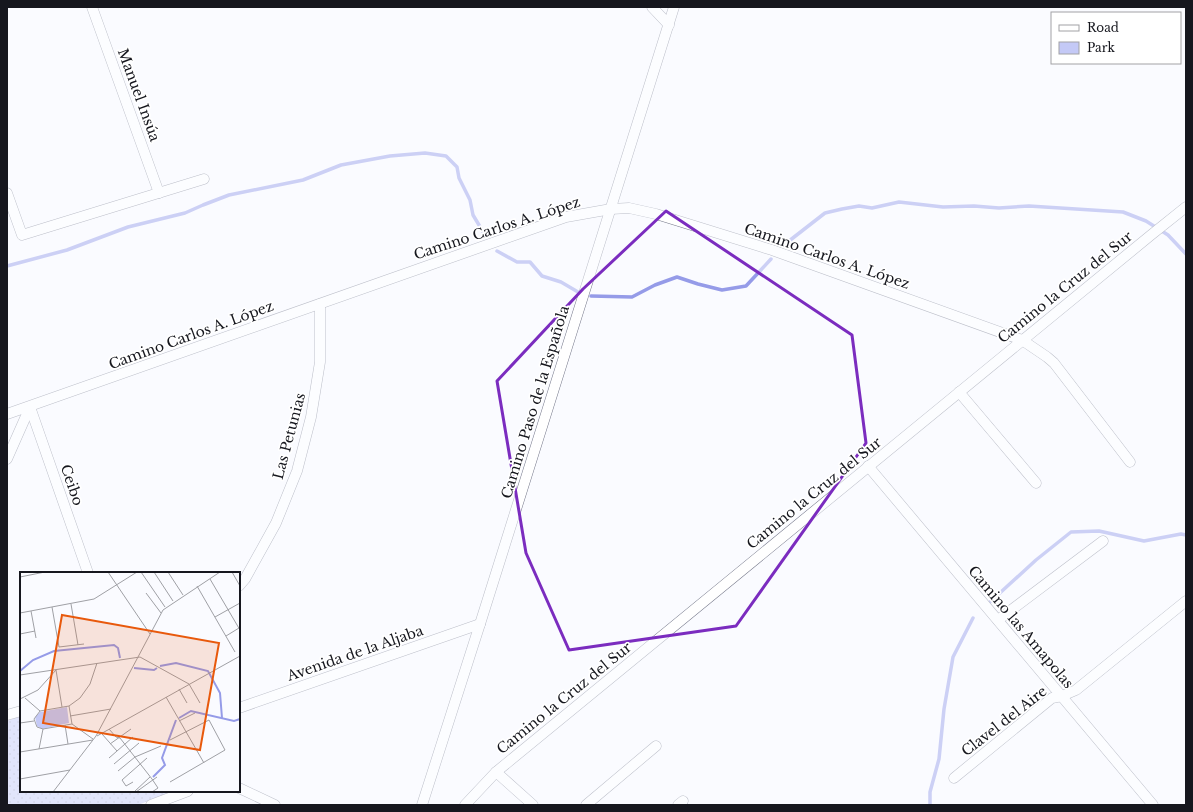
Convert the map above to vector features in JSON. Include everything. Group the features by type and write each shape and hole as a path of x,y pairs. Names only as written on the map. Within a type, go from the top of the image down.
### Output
{"street":[{"name":"Manuel Insúa","path":"92,7 159,193"},
{"path":"652,7 669,25"},
{"name":"Camino Paso de la Española","path":"422,805 674,7"},
{"path":"7,193 22,235 204,179"},
{"name":"Camino la Cruz del Sur","path":"465,805 496,772 1151,234 1186,207"},
{"name":"Camino Carlos A. López","path":"7,414 566,217 611,209 629,208 656,214 772,250 1022,340 1054,363 1130,462"},
{"name":"Las Petunias","path":"240,585 276,523 297,471 311,417 320,362 320,304"},
{"path":"959,392 1036,483"},
{"path":"7,459 30,407"},
{"name":"Ceibo","path":"30,407 88,572"},
{"name":"Camino las Amapolas","path":"868,466 1153,805"},
{"path":"998,620 1103,541"},
{"name":"Clavel del Aire","path":"954,778 1052,698 1062,696 1076,690 1186,601"},
{"name":"Avenida de la Aljaba","path":"240,708 480,624"},
{"path":"7,715 20,711"},
{"path":"586,805 656,746"},
{"path":"496,772 534,805"},
{"path":"240,788 275,805"},
{"path":"151,805 170,802 186,792"}],"highlighted area":[{"path":"666,211 852,335 866,443 736,626 569,650 526,553 497,381 583,289"}],"green space":[{"path":"20,716 20,792 171,792 138,805 7,805 7,721"}],"waterway":[{"path":"7,266 67,250 128,227 185,213 229,195 303,180 341,165 390,156 425,153 446,156 457,167 459,178 470,200 473,215 485,235"},
{"path":"789,241 825,213 859,206 872,208 899,202 943,207 974,206 999,208 1029,206 1123,212 1146,221 1168,235 1186,254"},
{"path":"497,251 517,262 530,262 542,276 561,282 578,292"},
{"path":"591,296 632,297 655,285 677,277 722,290 746,286 771,259"},
{"path":"990,602 1036,560 1071,532 1099,531 1144,541 1181,534 1186,535"},
{"path":"930,805 930,792 939,759 944,709 953,657 973,618"}]}
